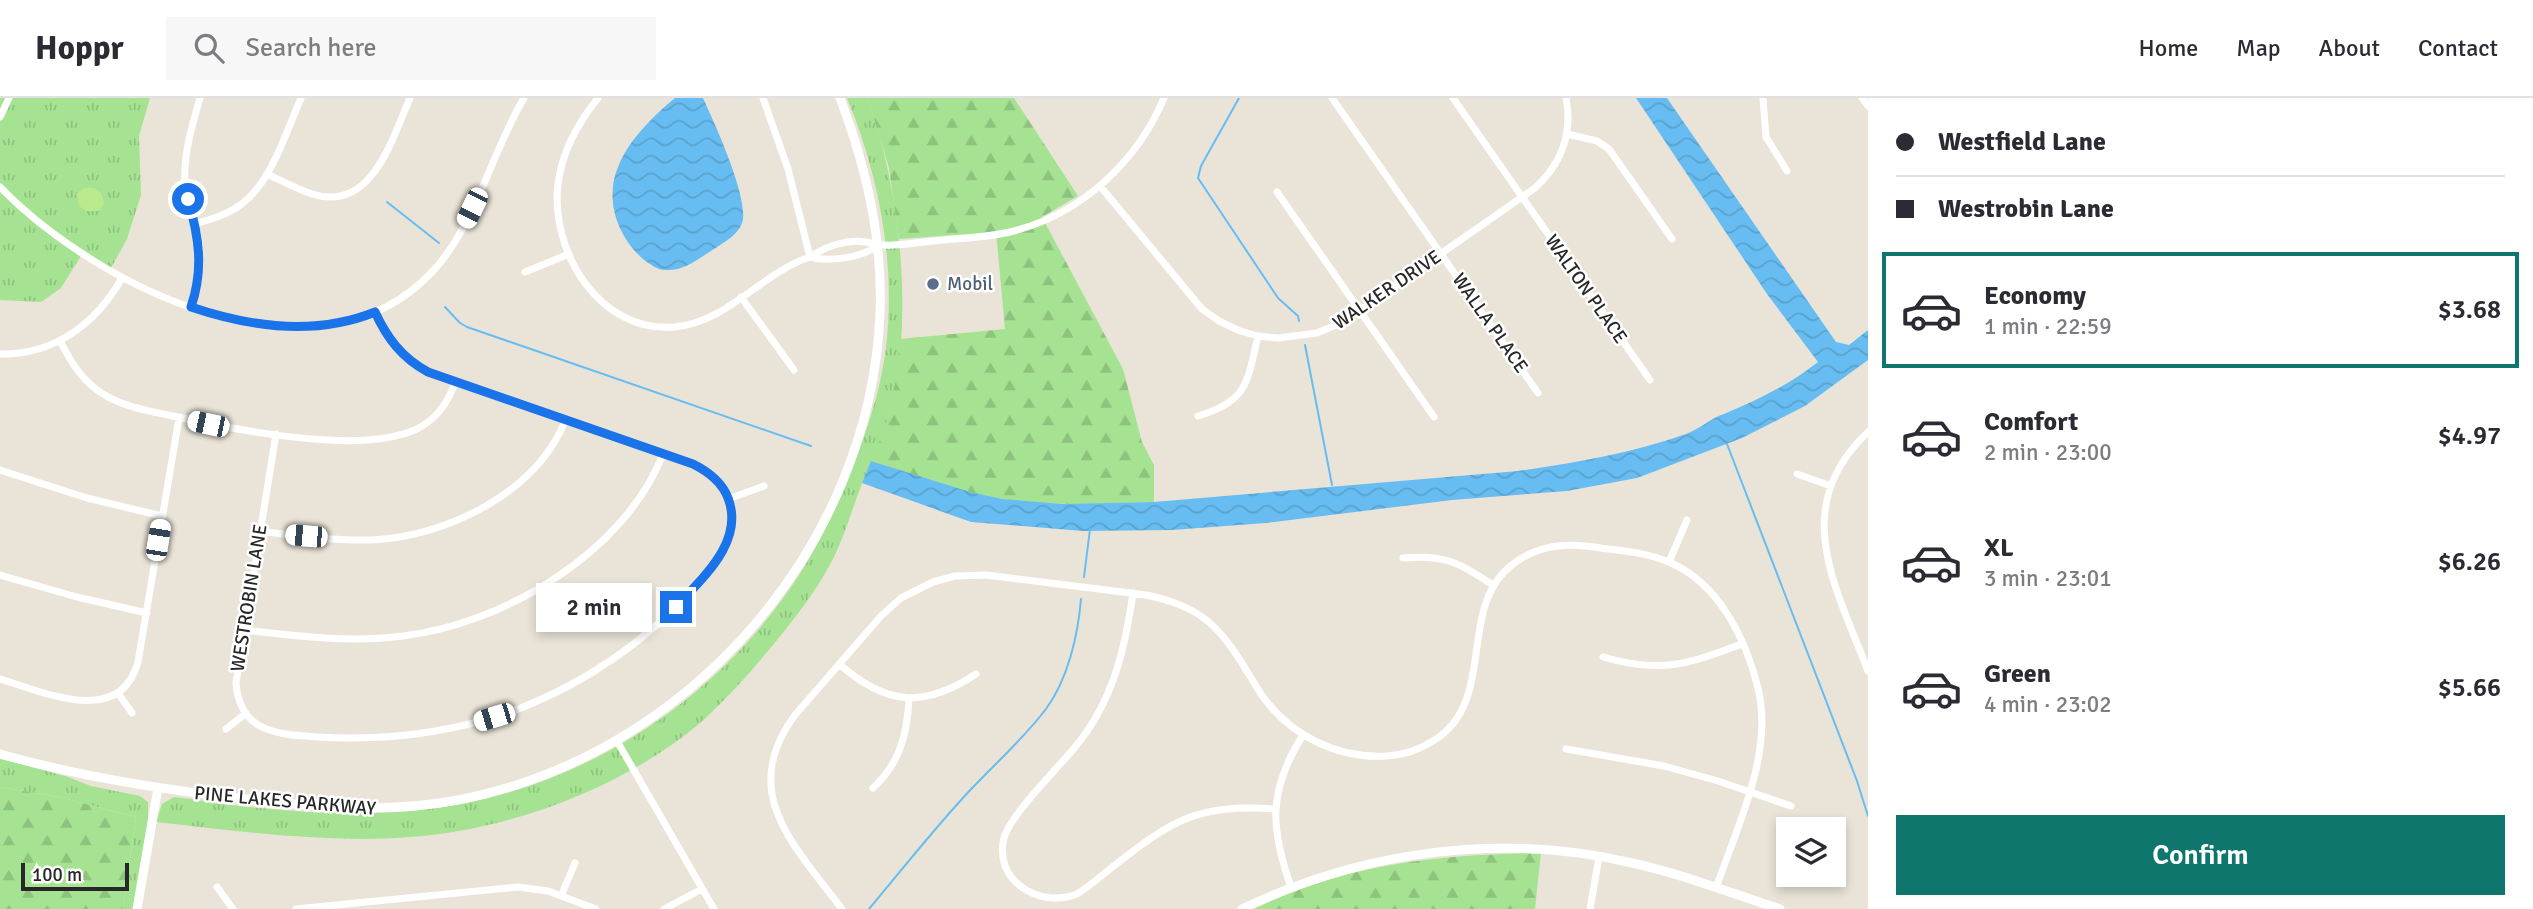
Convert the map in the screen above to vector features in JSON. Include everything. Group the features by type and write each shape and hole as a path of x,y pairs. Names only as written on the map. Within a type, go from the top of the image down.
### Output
{"street":[{"path":"0,117 9,98"},
{"path":"191,307 200,270 200,246 186,190 185,160 200,98"},
{"path":"195,224 226,214 244,203 257,190 267,174 301,98"},
{"path":"267,174 321,196 341,196 357,189 365,184 379,167 410,98"},
{"path":"0,187 52,234 122,278 191,307 248,321 296,327 333,324 375,312 419,284 449,250 524,98"},
{"path":"598,98 572,135 559,177 558,215 569,254 583,279 601,302 620,315 646,325 669,327 696,323 714,316 787,267 825,248 845,243 861,242 877,246 1010,232 1055,216 1100,186 1137,147 1164,98"},
{"path":"762,98 791,178 810,257"},
{"name":"PINE LAKES PARKWAY","path":"0,754 66,771 158,788 318,807 371,810 413,807 468,798 522,784 572,764 617,741 675,702 737,647 773,604 819,531 851,458 870,391 880,312 877,246 863,167 840,98"},
{"name":"WALLA PLACE","path":"1332,98 1538,393"},
{"name":"WALTON PLACE","path":"1453,98 1650,380"},
{"name":"WALKER DRIVE","path":"1100,186 1202,309 1226,325 1258,336 1287,338 1317,333 1343,322 1542,182 1561,155 1567,134 1566,98"},
{"path":"1763,98 1766,137 1787,171"},
{"path":"1863,98 1868,106"},
{"path":"1567,134 1597,141 1609,149 1672,239"},
{"path":"1277,192 1434,417"},
{"path":"810,257 824,259 861,254 877,246"},
{"path":"525,272 569,254"},
{"path":"0,354 33,351 77,331 96,315 122,278"},
{"path":"741,297 794,370"},
{"path":"226,729 245,714 257,725 276,733 376,738 454,728 530,704 607,664 645,635 676,607 727,543 732,520 728,499 721,486 707,471 428,372 405,357 388,337 375,312"},
{"path":"1198,416 1227,405 1240,394 1249,374 1258,336"},
{"path":"60,341 80,375 100,392 127,405 179,418 276,434 359,440 383,439 408,432 430,421 442,409 455,383"},
{"path":"0,679 83,701 101,700 118,693 135,672 179,418"},
{"path":"260,531 375,540 444,525 485,506 519,481 551,449 565,421"},
{"path":"1868,432 1847,455 1831,486 1824,520 1826,558 1868,671"},
{"name":"WESTROBIN LANE","path":"245,714 238,698 236,683 276,434"},
{"path":"244,630 338,638 391,638 453,626 497,610 554,579 597,544 637,499 663,454"},
{"path":"0,470 86,498 162,516"},
{"path":"1797,474 1831,486"},
{"path":"728,499 764,486"},
{"path":"1669,562 1687,520"},
{"path":"842,909 781,824 774,806 771,784 774,753 784,730 839,664 892,606 922,586 943,579 986,575 1170,600 1208,622 1232,648 1268,704 1303,735 1332,748 1381,757 1411,752 1438,738 1458,716 1470,692 1482,610 1493,585 1507,569 1523,557 1538,549 1556,545 1630,551 1669,562 1695,578 1716,598 1730,617 1758,687 1762,719 1760,750 1749,791 1716,888"},
{"path":"1403,558 1425,557 1452,561 1493,585"},
{"path":"0,575 95,602 146,613"},
{"path":"1133,593 1123,652 1104,703 1083,737 1007,831 1002,855 1011,880 1032,897 1062,900 1083,890 1157,833 1184,818 1226,807 1275,809"},
{"path":"1603,657 1634,665 1668,667 1692,662 1742,644"},
{"path":"839,664 874,690 909,699 947,691 976,674"},
{"path":"118,693 132,713"},
{"path":"873,788 893,765 900,751 907,726 909,699"},
{"path":"1292,887 1278,847 1275,809 1282,775 1303,735"},
{"path":"617,741 714,909"},
{"path":"1566,749 1664,766 1791,806"},
{"path":"137,909 158,788"},
{"path":"1242,909 1292,887 1354,867 1445,851 1532,849 1645,866 1780,909"},
{"path":"1590,909 1599,857"},
{"path":"561,896 575,863"},
{"path":"217,887 233,909"},
{"path":"296,909 499,887 534,888 561,896 583,907 596,909"},
{"path":"664,909 702,889"}],"green space":[{"path":"0,98 150,98 139,136 141,195 127,239 111,268 84,251 61,288 41,302 0,300"},
{"path":"847,98 868,98 879,133 894,204 902,276 901,349 895,398 842,540 828,569 790,624 728,696 676,742 625,774 541,810 484,826 402,838 361,839 279,835 156,822 162,804 174,797 303,811 395,812 457,805 538,783 586,763 632,738 675,708 715,674 752,637 785,596 831,518 866,431 884,362 889,284 882,220 868,158"},
{"path":"868,98 1014,98 1078,196 1042,217 1123,369 1142,442 1154,465 1154,502 1059,504 1002,499 953,488 871,461 892,402 900,339 1005,329 996,232 899,239 889,168"},
{"path":"85,188 96,189 102,195 104,203 99,211 86,211 79,206 76,194"},
{"path":"0,758 91,786 140,796 148,802 148,819 133,909 123,909 136,817 59,797 0,787"},
{"path":"0,787 59,797 136,817 123,909 0,909"},
{"path":"1541,853 1535,909 1253,909 1324,881 1394,865 1465,856"}],"water":[{"path":"675,98 703,98 735,176 743,207 743,219 736,233 723,243 686,266 666,270 643,259 627,240 616,217 612,192 618,167 628,148 650,121"},
{"path":"1636,98 1667,98 1836,342 1849,345 1868,330 1868,360 1805,406 1742,438 1637,478 1567,491 1452,500 1266,523 1172,530 1083,531 971,522 862,483 871,461 970,492 1002,499 1063,504 1154,502 1518,471 1603,457 1691,432 1796,378 1818,362 1767,294"}],"waterway":[{"path":"1239,98 1201,166 1198,178 1278,298 1298,316 1299,321"},
{"path":"387,202 439,243"},
{"path":"445,307 467,327 811,446"},
{"path":"1305,345 1332,485"},
{"path":"1727,444 1857,781 1868,816"},
{"path":"1084,577 1090,529"},
{"path":"869,909 950,812 1046,709 1054,697 1071,656 1081,599"}],"place":[{"name":"Mobil","path":"933,284"}],"route":[{"path":"188,199 198,235 200,255 199,277 191,307 221,316 296,327 333,324 375,312 396,348 428,372 707,471 724,490 732,510 729,538 717,559 676,607"}]}
